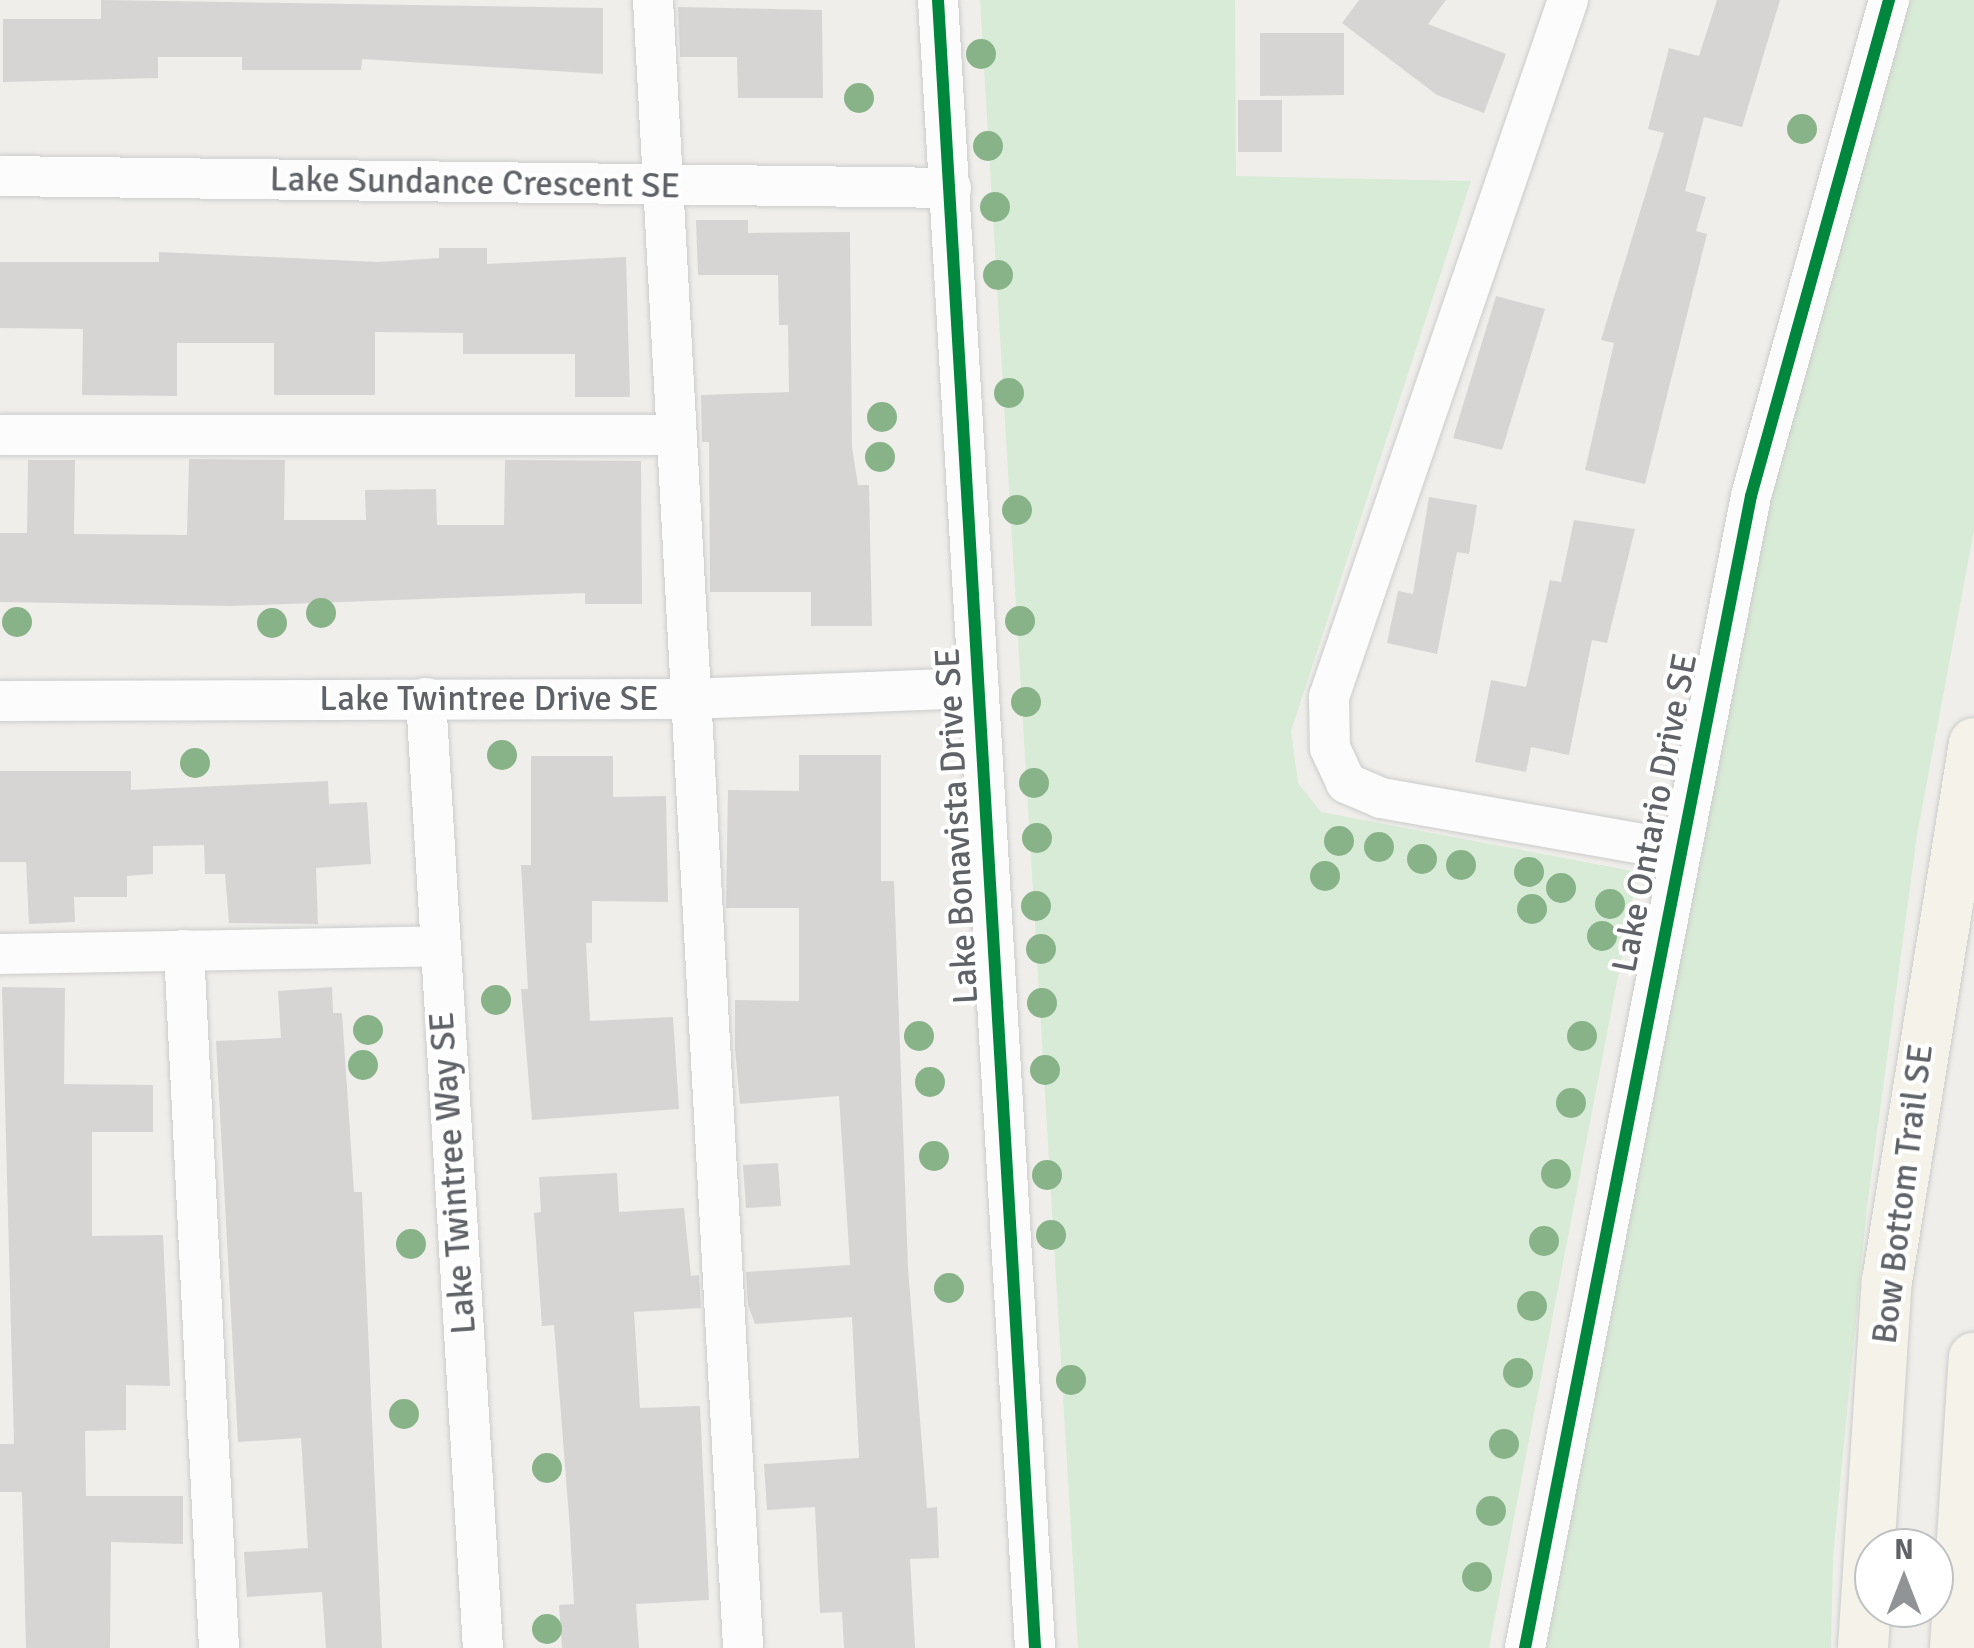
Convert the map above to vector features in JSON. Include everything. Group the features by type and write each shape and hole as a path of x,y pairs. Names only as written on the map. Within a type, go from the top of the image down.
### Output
{"main road":[{"name":"Bow Bottom Trail SE","path":"1863,1648 1888,1281 1974,743"},
{"path":"1955,1648 1974,1358"}],"street":[{"path":"653,0 688,698 743,1648"},
{"name":"Lake Bonavista Drive SE","path":"938,0 1036,1648"},
{"path":"1568,0 1330,697 1330,748 1346,782 1381,798 1676,850"},
{"name":"Lake Ontario Drive SE","path":"1525,1648 1676,850 1751,496 1889,0"},
{"name":"Lake Sundance Crescent SE","path":"0,176 951,188"},
{"path":"0,435 674,435"},
{"name":"Lake Twintree Drive SE","path":"0,701 688,698 978,688"},
{"name":"Lake Twintree Way SE","path":"426,698 438,946 484,1648"},
{"path":"0,954 438,946"},
{"path":"184,950 219,1648"}],"green space":[{"path":"980,0 1235,0 1236,176 1471,181 1291,731 1298,783 1321,812 1638,872 1489,1648 1078,1648"},
{"path":"1898,0 1974,0 1974,530 1917,835 1867,1207 1833,1556 1831,1648 1540,1648 1788,408"}],"building":[{"path":"101,0 603,8 603,74 362,59 361,70 242,70 242,57 158,57 158,78 3,82 3,19 101,19"},
{"path":"1359,0 1446,0 1428,24 1506,54 1484,113 1437,95 1342,23"},
{"path":"1717,0 1780,0 1742,127 1704,117 1685,191 1706,197 1696,231 1707,234 1645,484 1585,470 1614,343 1601,340 1664,133 1648,129 1669,48 1699,56"},
{"path":"678,7 822,10 823,98 738,98 737,57 680,57"},
{"path":"1260,33 1344,33 1344,95 1260,96"},
{"path":"1238,100 1282,100 1282,152 1238,152"},
{"path":"696,220 748,220 748,233 850,232 852,447 858,485 869,485 872,626 811,626 811,592 710,592 709,442 702,442 701,395 789,392 788,325 779,325 778,275 698,275"},
{"path":"439,248 487,248 487,264 626,257 630,397 575,397 575,354 463,354 463,333 375,332 375,395 274,395 274,343 177,343 177,396 82,395 83,329 0,328 0,262 159,262 159,252 378,262 439,258"},
{"path":"1496,296 1545,309 1502,450 1453,438"},
{"path":"189,459 285,460 284,520 366,520 365,490 436,489 437,525 504,525 505,460 641,461 642,604 585,604 585,593 231,606 0,602 0,533 27,533 28,460 75,460 74,534 187,535"},
{"path":"1429,497 1477,505 1469,554 1457,552 1437,654 1387,643 1398,591 1413,594"},
{"path":"1574,520 1635,529 1607,643 1592,640 1569,755 1531,747 1526,772 1475,762 1491,680 1526,687 1550,580 1561,582"},
{"path":"799,755 881,755 881,881 894,881 908,1268 927,1508 937,1507 939,1558 910,1559 915,1648 844,1648 842,1612 820,1613 815,1507 767,1510 764,1464 859,1458 852,1317 755,1324 748,1305 746,1272 850,1265 839,1096 740,1104 735,1000 799,1001 799,908 726,908 728,790 799,791"},
{"path":"531,756 613,756 613,797 666,796 668,902 592,901 592,943 586,943 590,1021 673,1017 679,1109 532,1120 521,989 528,989 521,865 531,865"},
{"path":"0,771 131,771 131,790 328,781 329,804 367,802 371,864 316,868 318,924 229,923 225,874 205,874 204,845 153,846 153,874 127,876 127,897 74,897 75,922 29,924 26,862 0,862"},
{"path":"2,987 65,988 64,1084 153,1085 153,1132 92,1132 92,1236 163,1235 170,1386 126,1385 126,1430 85,1431 86,1496 183,1496 183,1544 111,1542 110,1648 26,1648 22,1492 0,1492 0,1444 14,1444"},
{"path":"332,987 333,1013 342,1013 354,1192 362,1192 382,1648 326,1648 322,1592 247,1597 244,1552 308,1548 301,1438 238,1442 216,1041 281,1038 278,991"},
{"path":"778,1163 781,1206 746,1208 743,1165"},
{"path":"617,1173 619,1212 684,1208 691,1276 699,1275 701,1308 634,1312 640,1408 700,1406 709,1600 636,1604 639,1648 562,1648 559,1605 574,1604 570,1530 554,1325 542,1326 534,1213 541,1212 539,1177"}],"cycle path":[{"path":"938,0 1035,1648"},
{"path":"1525,1648 1751,496 1889,0"}]}
